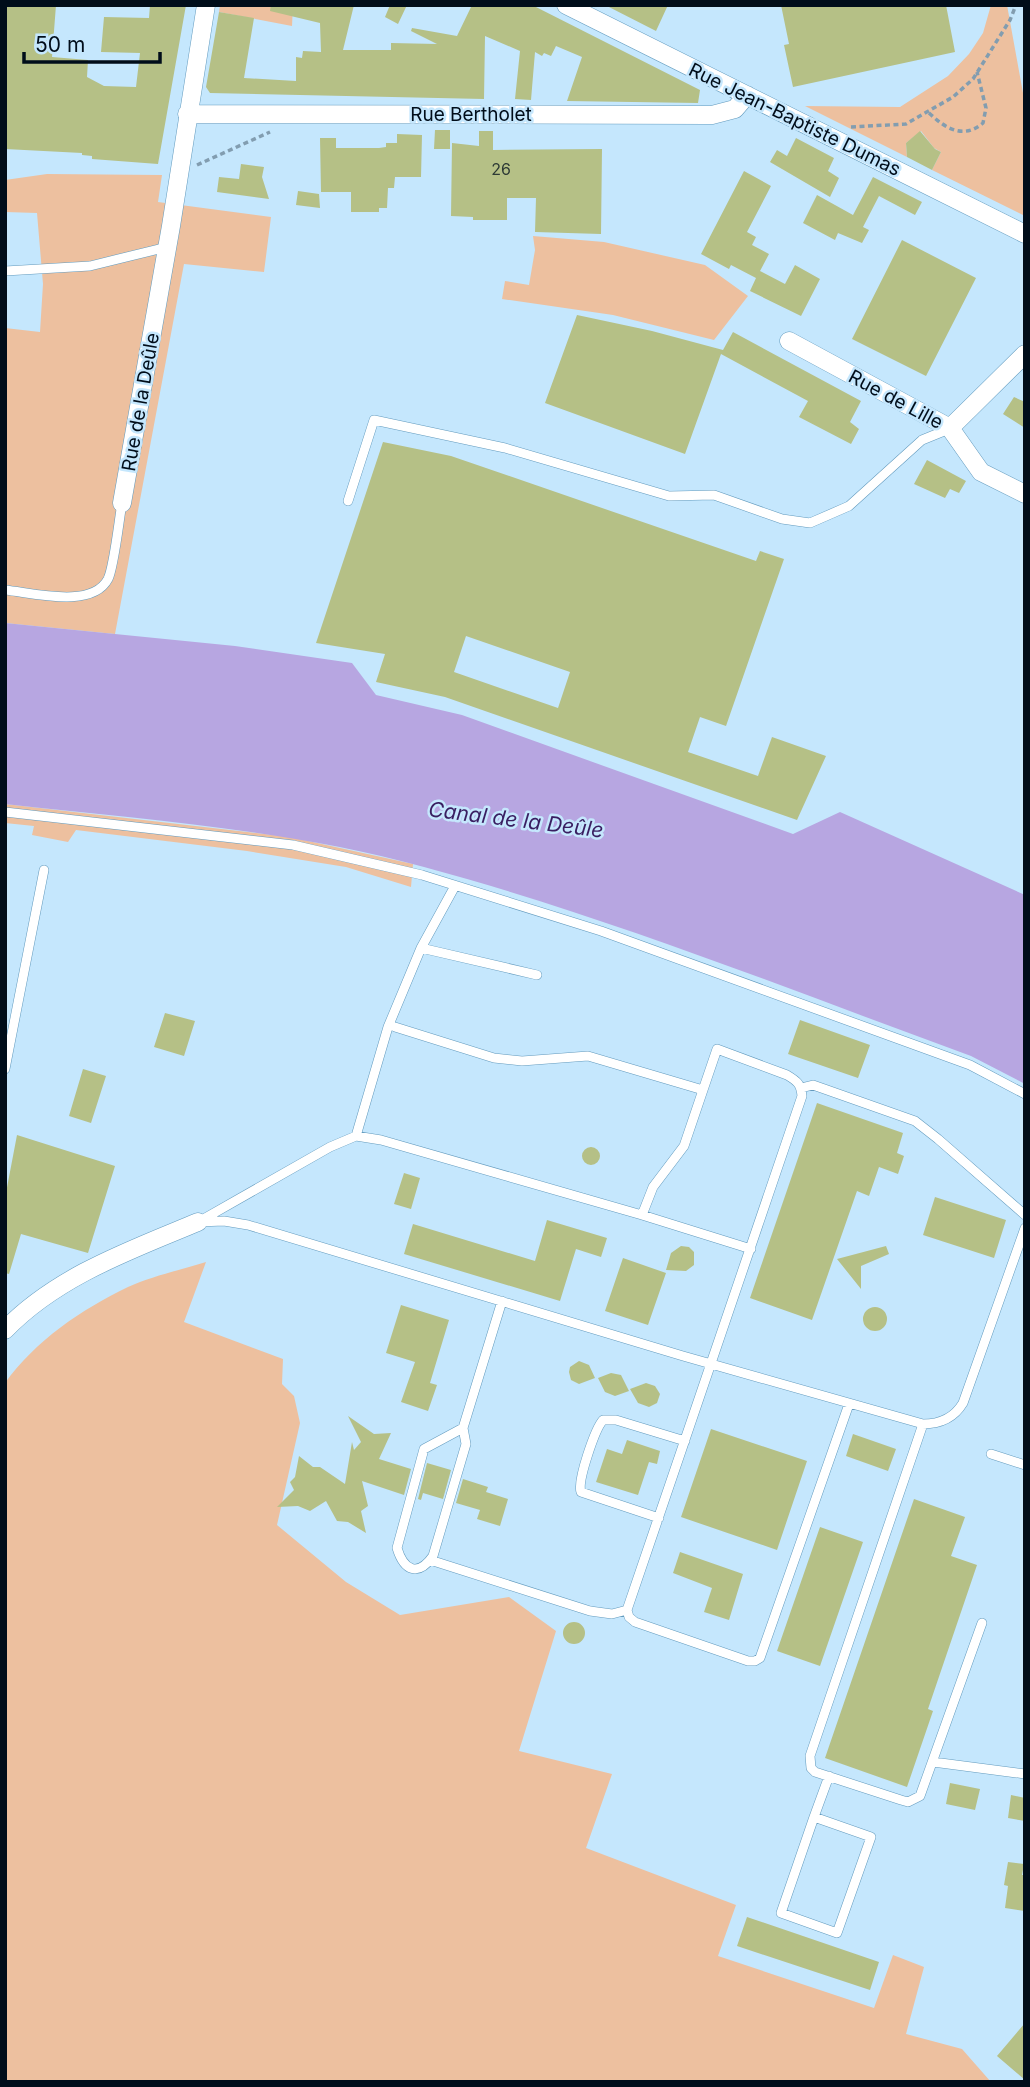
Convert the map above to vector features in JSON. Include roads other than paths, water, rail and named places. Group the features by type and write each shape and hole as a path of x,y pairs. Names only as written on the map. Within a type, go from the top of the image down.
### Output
{"street":[{"name":"Rue de la Deûle","path":"122,503 171,226 206,5"},
{"name":"Rue Jean-Baptiste Dumas","path":"566,5 1025,234"},
{"name":"Rue Bertholet","path":"187,114 712,115 736,109 747,95"},
{"name":"Rue de Lille","path":"789,341 950,428 981,472 1025,494"},
{"path":"950,428 1025,354"},
{"path":"5,1330 49,1293 81,1275 115,1256 198,1222"}],"lane":[{"path":"5,271 90,266 167,247"},
{"path":"348,501 374,420 505,448 669,496 714,495 782,519 810,523 849,506 922,440 950,428"},
{"name":"Rue de la Deûle","path":"5,590 79,598 96,593 108,578 122,503"},
{"path":"5,813 293,845 422,875 601,931 970,1065 1025,1094"},
{"path":"5,1069 44,870"},
{"path":"356,1136 388,1027 421,948 455,886"},
{"path":"421,948 537,975"},
{"path":"394,1027 494,1058 522,1061 588,1056 703,1090"},
{"path":"642,1214 653,1187 684,1146 717,1049 796,1080 802,1096 627,1610 629,1617 635,1622 748,1661 760,1658 849,1404"},
{"path":"801,1088 813,1085 915,1121 1025,1215"},
{"path":"198,1222 330,1147 356,1136 381,1140 642,1214 751,1248"},
{"path":"198,1222 248,1224 711,1364 923,1424 933,1424 954,1417 963,1403 1025,1228"},
{"path":"463,1428 424,1449 397,1548 400,1560 408,1567 418,1570 426,1567 430,1560 466,1444 463,1428 502,1301"},
{"path":"659,1518 581,1492 580,1482 597,1429 603,1420 616,1420 685,1441"},
{"path":"923,1424 810,1756 811,1768 908,1802 920,1796 982,1623"},
{"path":"991,1454 1025,1465"},
{"path":"430,1560 590,1611 612,1614 627,1610"},
{"path":"933,1762 1025,1774"},
{"path":"814,1817 871,1837 837,1933 780,1913 814,1817 829,1776"}],"water":[{"name":"Canal de la Deûle","path":"5,623 235,646 352,663 376,695 462,715 793,834 840,812 1025,895 1025,1084 971,1056 631,931 424,867 321,843 269,835 5,804"}]}
